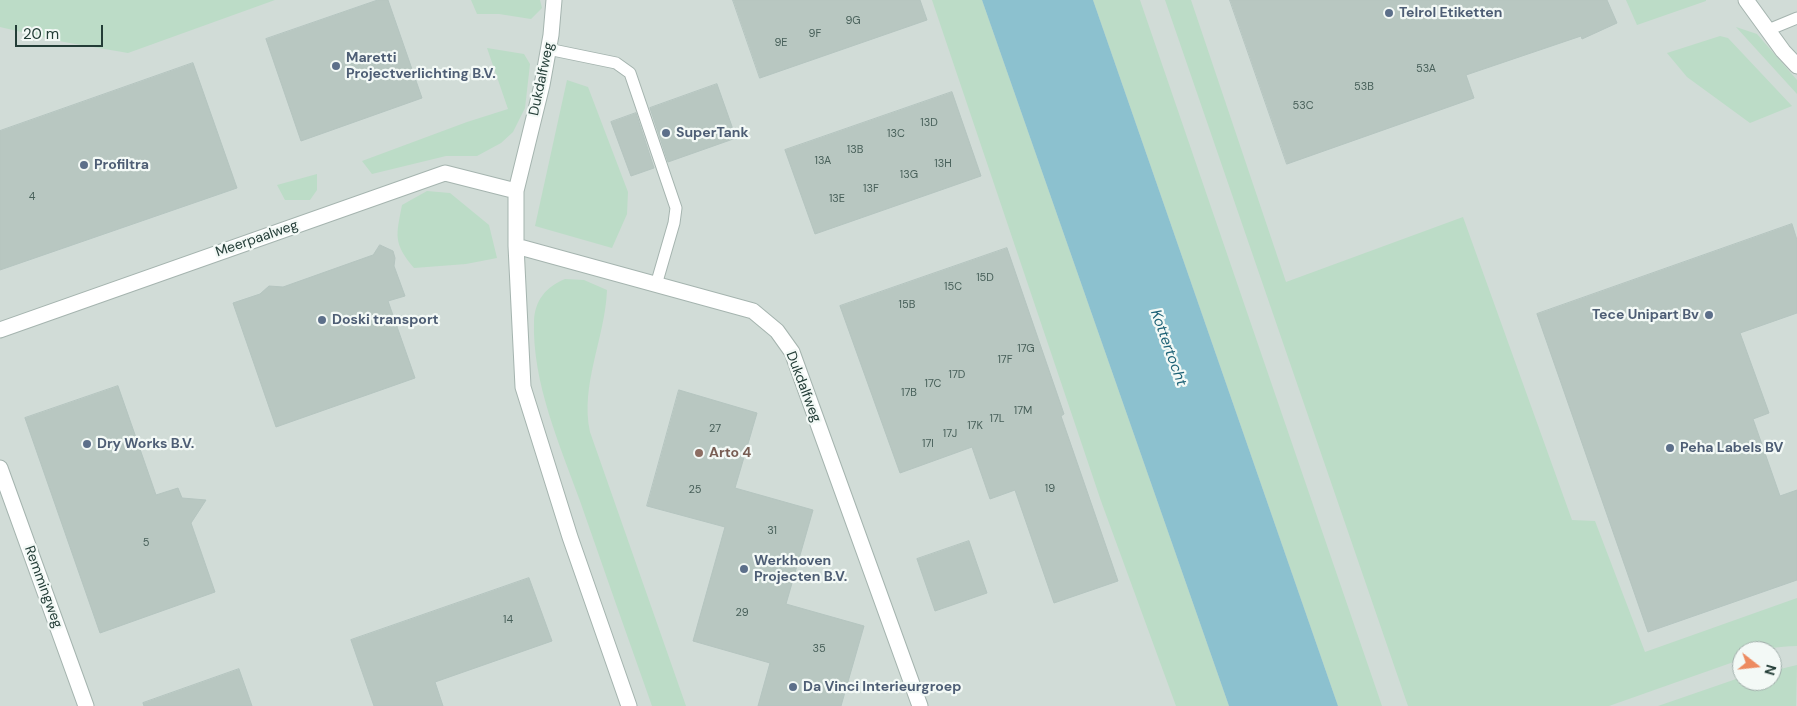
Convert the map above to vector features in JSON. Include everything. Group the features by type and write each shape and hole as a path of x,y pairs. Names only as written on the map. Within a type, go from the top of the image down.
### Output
{"street":[{"name":"Dukdalfweg","path":"554,0 542,85 516,191 516,246 523,386 570,537 629,706"},
{"path":"1746,0 1797,66"},
{"name":"Meerpaalweg","path":"0,330 445,173 516,191"},
{"name":"Dukdalfweg","path":"516,246 753,311 777,331 792,352 920,706"},
{"name":"Remmingweg","path":"0,468 86,706"}],"lane":[{"path":"1768,30 1797,18"},
{"path":"548,50 616,63 630,73 676,208 674,223 656,285"}],"shaded area":[{"path":"0,0 1797,0 1797,706 0,706"}],"green space":[{"path":"0,0 275,0 128,53 64,42 0,27"},
{"path":"471,0 540,0 542,8 531,19 499,14 477,14"},
{"path":"932,0 982,0 1229,706 1176,706 1101,501"},
{"path":"1093,0 1140,0 1382,706 1338,706"},
{"path":"1165,0 1191,0 1286,282 1463,217 1572,520 1595,521 1645,652 1797,598 1797,646 1782,647 1782,641 1732,641 1732,663 1609,706 1408,706"},
{"path":"1626,0 1706,0 1706,1 1637,25"},
{"path":"1736,27 1757,34 1797,80 1797,94"},
{"path":"1720,36 1728,38 1792,106 1750,123 1687,77 1667,53"},
{"path":"487,48 524,54 530,64 525,108 513,132 501,143 477,156 446,156 372,174 362,161 467,122 508,109"},
{"path":"567,80 588,87 628,192 627,214 612,248 535,226"},
{"path":"317,174 317,190 310,200 285,200 277,185"},
{"path":"427,191 450,193 489,225 497,258 466,264 414,268 399,245 398,224 402,205"},
{"path":"565,279 584,280 607,290 602,326 590,379 588,414 590,432 686,706 652,706 556,436 542,390 535,344 535,313 539,301 547,290"},
{"path":"1797,665 1796,706 1658,706 1732,680 1732,691 1782,691 1782,669"}],"water":[{"name":"Kottertocht","path":"982,0 1093,0 1338,706 1229,706"}],"building":[{"path":"378,0 388,0 422,98 301,141 266,39"},
{"path":"733,0 920,0 927,20 760,78"},
{"path":"1230,0 1607,0 1617,23 1582,39 1581,36 1466,75 1474,98 1287,164"},
{"path":"193,63 237,188 0,270 0,131"},
{"path":"717,84 736,138 668,162 650,108"},
{"path":"952,92 981,176 815,234 785,150"},
{"path":"636,113 654,168 631,176 611,122"},
{"path":"1792,224 1797,240 1797,313 1740,333 1769,413 1753,419 1780,496 1797,490 1797,580 1648,632 1537,314"},
{"path":"380,245 393,251 395,258 394,266 405,296 388,301 415,378 276,427 233,303 260,294 269,286 283,287 373,255"},
{"path":"1007,248 1064,414 1061,416 1118,581 1054,603 1015,490 990,499 972,447 900,473 840,306"},
{"path":"118,386 156,495 178,488 182,498 206,500 191,523 215,592 100,633 25,418"},
{"path":"679,390 757,413 735,488 813,510 786,604 864,626 841,706 758,706 770,663 693,641 725,527 647,506"},
{"path":"969,541 987,593 935,611 917,559"},
{"path":"529,578 552,641 435,682 443,706 374,706 351,640"},
{"path":"239,669 252,706 144,706 143,703"}],"place":[{"name":"Telrol Etiketten","path":"1389,13"},
{"name":"Maretti Projectverlichting B.V.","path":"336,66"},
{"name":"SuperTank","path":"666,133"},
{"name":"Profiltra","path":"84,165"},
{"name":"Tece Unipart Bv","path":"1709,315"},
{"name":"Doski transport","path":"322,320"},
{"name":"Dry Works B.V.","path":"87,444"},
{"name":"Peha Labels BV","path":"1670,448"},
{"name":"Arto 4","path":"699,453"},
{"name":"Werkhoven Projecten B.V.","path":"744,569"},
{"name":"Da Vinci Interieurgroep","path":"793,687"}]}
